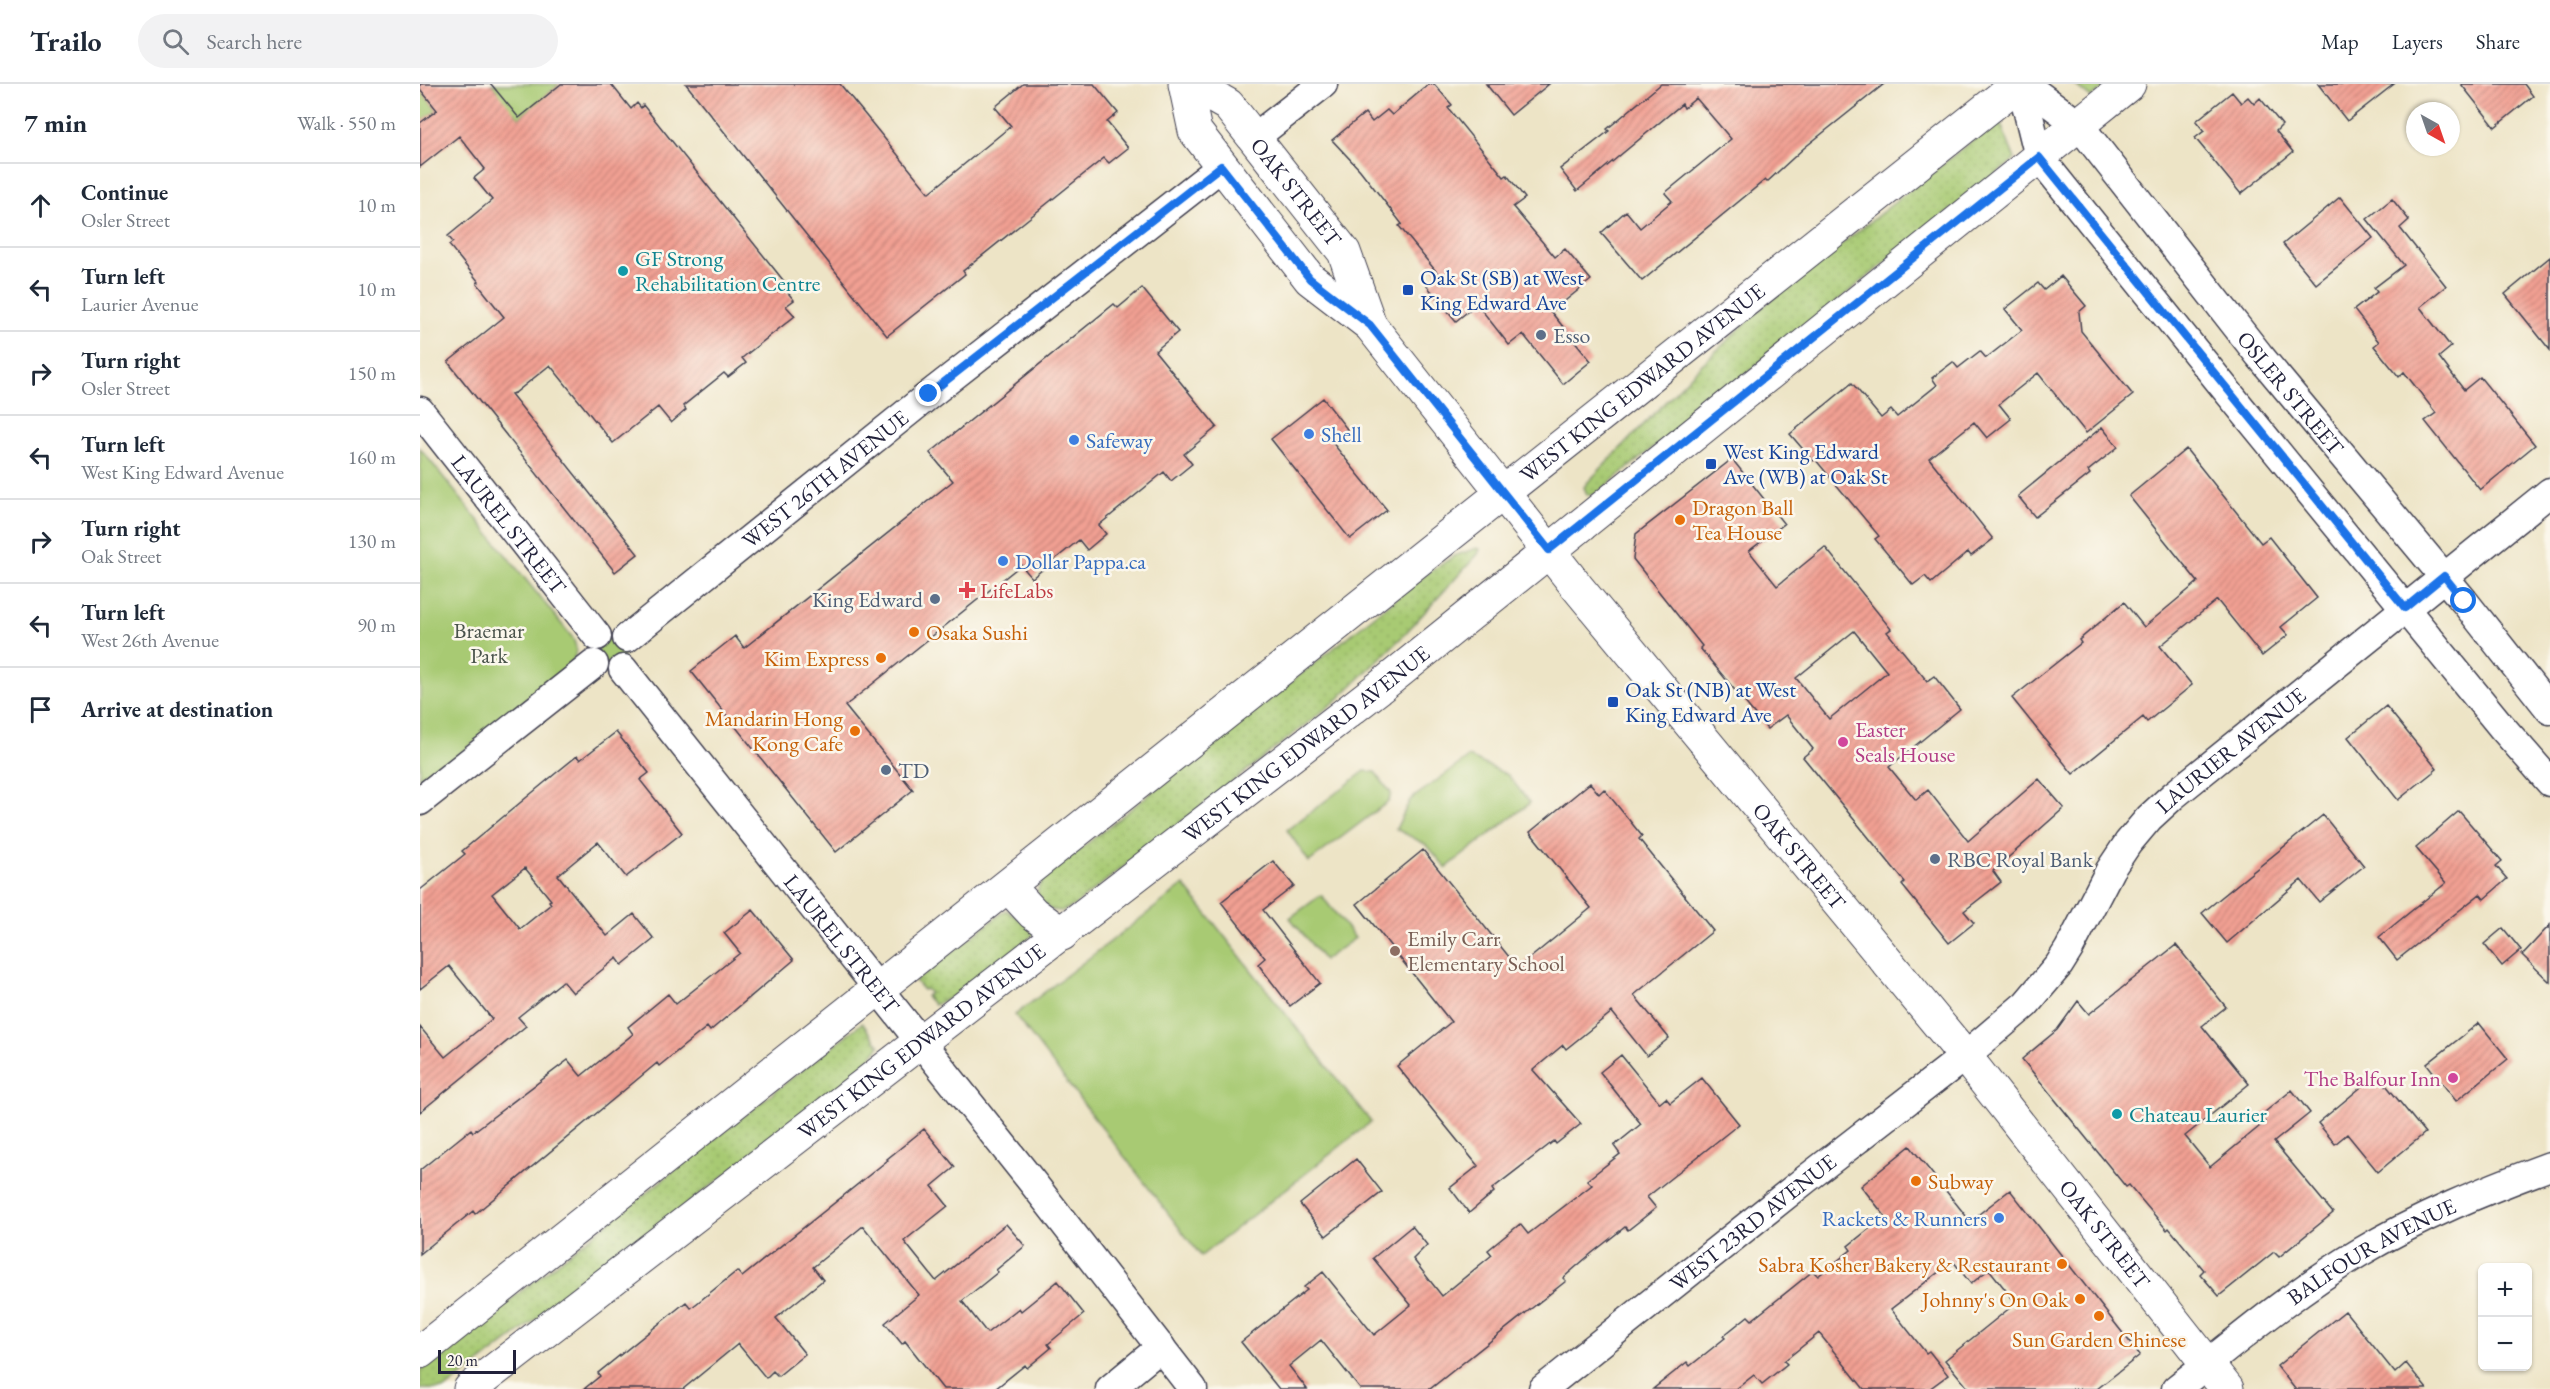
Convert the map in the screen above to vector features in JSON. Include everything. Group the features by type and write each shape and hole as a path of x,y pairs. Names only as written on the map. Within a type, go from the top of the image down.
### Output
{"main road":[{"name":"OAK STREET","path":"1185,84 1195,131 1310,279 1370,325 1549,550 1965,1056 2217,1376"},
{"name":"OAK STREET","path":"1191,84 1227,105 1344,252 1370,325"},
{"name":"WEST KING EDWARD AVENUE","path":"420,1352 1502,492 2021,84"},
{"name":"WEST KING EDWARD AVENUE","path":"470,1389 1380,687 2130,84"},
{"path":"1008,886 1033,913 1062,934"}],"street":[{"path":"1254,138 1323,84"},
{"path":"2021,84 2039,157 2501,726 2550,782"},
{"name":"OSLER STREET","path":"2021,84 2079,125 2259,355 2444,576 2550,710"},
{"name":"WEST 26TH AVENUE","path":"627,638 929,394 1221,166"},
{"name":"LAUREL STREET","path":"420,411 595,650"},
{"name":"LAURIER AVENUE","path":"1965,1056 2026,1004 2059,965 2110,870 2128,843 2149,818 2183,787 2550,492"},
{"path":"420,801 595,650 612,631 627,638 632,654 629,663 623,669 607,673 595,650"},
{"name":"LAUREL STREET","path":"623,669 1193,1389"},
{"name":"WEST 23RD AVENUE","path":"1544,1389 1805,1180 1965,1056"},
{"name":"BALFOUR AVENUE","path":"2176,1389 2217,1376 2300,1293 2360,1252 2494,1186 2550,1166"},
{"path":"1110,1389 1161,1347"}],"green space":[{"path":"491,84 559,85 519,118 515,113 495,128 497,91"},
{"path":"2074,84 2109,84 2091,98"},
{"path":"420,89 437,110 420,123"},
{"path":"1996,122 2000,122 2015,159 1594,495 1587,495 1584,487 1587,483 1699,367 1765,305"},
{"name":"Braemar Park","path":"420,448 572,637 576,649 575,657 568,668 420,786"},
{"path":"1480,549 1478,554 1401,638 1337,700 1072,907 1062,911 1051,910 1037,898 1038,888 1044,878 1427,574 1454,556"},
{"path":"611,639 620,643 624,652 620,661 611,665 602,661 598,652 602,643"},
{"path":"1469,757 1508,775 1530,803 1446,868 1427,845 1396,829 1410,800"},
{"path":"1365,771 1375,772 1391,793 1389,801 1309,862 1287,830"},
{"path":"1184,885 1371,1122 1201,1256 1015,1015"},
{"path":"1321,895 1355,938 1324,960 1290,918"},
{"path":"1006,910 1038,931 964,991 934,1005 926,996 930,993 923,990 915,981"},
{"path":"862,1023 880,1046 857,1074 445,1389 420,1389 420,1371"}],"building":[{"name":"GF Strong Rehabilitation Centre","path":"420,84 491,84 519,118 561,84 611,84 631,109 637,103 641,108 643,105 787,285 784,288 794,300 786,306 795,316 742,358 746,363 728,377 724,373 683,406 686,410 671,423 658,407 613,443 550,365 511,394 638,554 615,572 448,362 504,317 449,245 453,242 448,236 492,200 474,178 485,169 459,136 420,167 420,123 437,110 420,89"},
{"path":"686,84 840,84 929,193 1011,126 995,107 1023,84 1094,84 1118,113 1107,122 1128,148 1109,163 1104,158 963,271 965,274 887,336"},
{"path":"1429,84 1434,84 1452,105 1448,108 1504,177 1507,175 1525,198 1513,207 1555,257 1565,249 1591,280 1551,312 1591,361 1563,384 1523,334 1509,345 1477,304 1456,321 1427,286 1439,275 1399,226 1402,224 1360,170 1332,140 1365,113 1372,122 1387,110 1392,115"},
{"path":"1486,84 1549,84 1511,115"},
{"path":"1661,84 1884,84 1804,148 1767,182 1765,180 1642,281 1601,233 1626,211 1640,228 1672,201 1665,193 1731,139 1696,98 1684,108 1682,104 1577,191 1560,169 1609,131 1607,129"},
{"path":"2318,84 2394,84 2347,121"},
{"path":"2461,84 2524,84 2533,96 2495,127"},
{"path":"2232,92 2241,103 2248,97 2254,104 2260,98 2282,125 2276,131 2293,152 2241,194 2195,138 2204,131 2196,121"},
{"path":"2340,197 2373,238 2316,284 2283,244"},
{"path":"2392,199 2409,220 2400,228 2446,286 2420,307 2451,347 2439,357 2464,390 2480,377 2535,445 2480,490 2425,421 2436,413 2404,372 2399,377 2374,346 2379,342 2354,310 2377,292 2374,288 2404,265 2367,219"},
{"path":"2550,257 2550,350 2505,294"},
{"path":"2061,276 2086,306 2079,312 2081,331 2133,395 2086,433 2038,373 1999,404 2011,419 1987,438 1974,422 1929,458 1993,539 1971,556 1968,552 1931,583 1925,576 1913,585 1875,539 1879,536 1815,459 1813,461 1790,434 1852,383 1881,418 1891,410 1897,417 1937,385 1932,378 1953,362 1958,368 1980,351 1986,358 2022,330 2005,309 2038,283 2044,290"},
{"path":"1142,288 1178,332 1155,351 1217,427 1184,454 1192,464 1171,481 1164,472 1099,525 1106,534 1087,550 1079,540 1032,578 1021,565 845,706 913,790 836,852 691,671 735,636 744,648 953,481 930,453 1114,304 1118,308"},
{"path":"1323,398 1347,429 1331,441 1387,510 1350,539 1271,439"},
{"path":"2102,427 2118,447 2088,471 2090,474 2035,517 2018,496"},
{"path":"2186,449 2261,543 2269,537 2317,598 2281,627 2288,635 2262,656 2217,600 2160,646 2192,685 2147,722 2143,717 2073,774 2012,698 2081,643 2079,640 2124,602 2144,627 2198,582 2129,496"},
{"path":"1732,459 1784,524 1749,551 1777,586 1825,547 1891,629 1887,632 1927,681 1934,676 1960,709 1889,767 1916,800 1928,790 1968,841 2039,779 2064,808 1993,871 2001,882 1964,911 1974,923 1949,943 1902,885 1905,882 1803,757 1813,749 1786,715 1767,729 1700,648 1702,646 1633,559 1636,534","holes":["1854,631 1887,672 1829,719 1796,678"]},
{"path":"2386,706 2437,769 2398,800 2348,737"},
{"path":"616,732 649,773 640,780 682,833 626,877 598,842 558,875 607,936 634,914 654,939 622,965 617,958 573,993 563,981 518,1017 526,1026 420,1112 420,1027 445,1057 492,1019 449,966 420,989 420,890 465,854 462,851 556,773 577,756 580,760","holes":["525,868 551,900 549,901 551,904 520,929 492,894"]},
{"path":"1590,783 1599,794 1604,789 1642,836 1639,839 1713,931 1634,995 1669,1038 1647,1056 1612,1012 1566,1049 1563,1045 1533,1070 1581,1124 1556,1144 1554,1141 1492,1189 1494,1192 1469,1213 1450,1188 1478,1166 1397,1066 1451,1022 1357,904 1423,850 1518,968 1591,908 1530,832"},
{"path":"2459,811 2502,861 2496,866 2507,879 2484,899 2480,894 2397,960 2379,937 2446,883 2416,848"},
{"path":"2323,815 2364,866 2319,902 2301,880 2227,943 2202,913"},
{"path":"1273,861 1294,886 1263,910 1320,983 1290,1006 1258,964 1265,958 1221,902"},
{"path":"753,910 794,960 710,1031 707,1027 659,1066 657,1063 475,1214 473,1211 420,1254 420,1170 471,1129 473,1132 568,1060 581,1076 633,1034 628,1027 668,994 676,1004 740,953 724,933"},
{"path":"2550,925 2550,982 2522,955"},
{"path":"2503,928 2521,950 2502,966 2484,944"},
{"path":"2176,945 2226,1007 2202,1026 2249,1084 2185,1136 2210,1167 2265,1122 2260,1116 2292,1090 2310,1113 2274,1142 2333,1213 2279,1257 2274,1252 2219,1296 2200,1274 2204,1270 2129,1185 2126,1187 2022,1059 2057,1030 2078,1001 2089,1014"},
{"path":"2479,1023 2508,1059 2456,1101 2427,1064"},
{"path":"1621,1055 1660,1103 1666,1098 1670,1103 1702,1078 1739,1124 1647,1197 1656,1208 1628,1230 1625,1227 1592,1253 1563,1278 1566,1281 1430,1389 1360,1389 1321,1340 1289,1366 1307,1389 1279,1389 1241,1342 1307,1290 1304,1287 1323,1272 1374,1335 1411,1305 1373,1258 1412,1226 1427,1245 1413,1259 1442,1296 1492,1255 1488,1250 1520,1224 1528,1234 1592,1185 1587,1180 1620,1154 1614,1146 1641,1124 1600,1072"},
{"path":"2377,1074 2425,1133 2378,1172 2347,1134 2335,1144 2318,1123"},
{"path":"924,1129 955,1167 932,1186 948,1206 904,1241 936,1281 1006,1224 1025,1246 996,1270 998,1272 962,1301 987,1333 1019,1308 1021,1311 1058,1281 1084,1314 1048,1344 1051,1348 1027,1368 1025,1365 995,1389 943,1389 905,1341 902,1344 885,1323 919,1295 863,1226 813,1267 823,1280 776,1318 805,1354 778,1376 773,1371 766,1378 738,1344 683,1389 584,1389 600,1376 598,1373 686,1302 691,1308 737,1271 742,1277"},
{"path":"1910,1146 1970,1221 2010,1190 2140,1355 2097,1389 1969,1389 1945,1360 2016,1303 1989,1269 1971,1284 1953,1261 1891,1309 1926,1353 1929,1351 1948,1375 1929,1389 1864,1389 1819,1333 1784,1361 1787,1364 1762,1384 1754,1375 1736,1389 1653,1389 1687,1362 1690,1366 1748,1316 1752,1320 1813,1271 1818,1276 1851,1250 1848,1246 1885,1216 1861,1186"},
{"path":"1356,1159 1382,1192 1326,1236 1300,1204"},
{"path":"2345,1311 2395,1373 2406,1363 2427,1389 2295,1389 2277,1366"}],"place":[{"name":"GF Strong Rehabilitation Centre","path":"623,271"},
{"name":"Oak St (SB) at West King Edward Ave","path":"1408,290"},
{"name":"Esso","path":"1541,335"},
{"name":"Shell","path":"1309,434"},
{"name":"Safeway","path":"1074,440"},
{"name":"West King Edward Ave (WB) at Oak St","path":"1711,464"},
{"name":"Dragon Ball Tea House","path":"1680,520"},
{"name":"Dollar Pappa.ca","path":"1003,561"},
{"name":"LifeLabs","path":"967,590"},
{"name":"King Edward","path":"935,599"},
{"name":"Osaka Sushi","path":"914,632"},
{"name":"Kim Express","path":"881,658"},
{"name":"Oak St (NB) at West King Edward Ave","path":"1613,702"},
{"name":"Mandarin Hong Kong Cafe","path":"855,731"},
{"name":"Easter Seals House","path":"1843,742"},
{"name":"TD","path":"886,770"},
{"name":"RBC Royal Bank","path":"1935,859"},
{"name":"Emily Carr Elementary School","path":"1395,951"},
{"name":"The Balfour Inn","path":"2453,1078"},
{"name":"Chateau Laurier","path":"2117,1114"},
{"name":"Subway","path":"1916,1181"},
{"name":"Rackets & Runners","path":"1999,1218"},
{"name":"Sabra Kosher Bakery & Restaurant","path":"2062,1264"},
{"name":"Johnny's On Oak","path":"2080,1299"},
{"name":"Sun Garden Chinese","path":"2099,1316"}],"route":[{"path":"929,394 1221,166 1310,279 1370,325 1549,550 2039,157 2405,608 2444,576 2464,601"}]}
